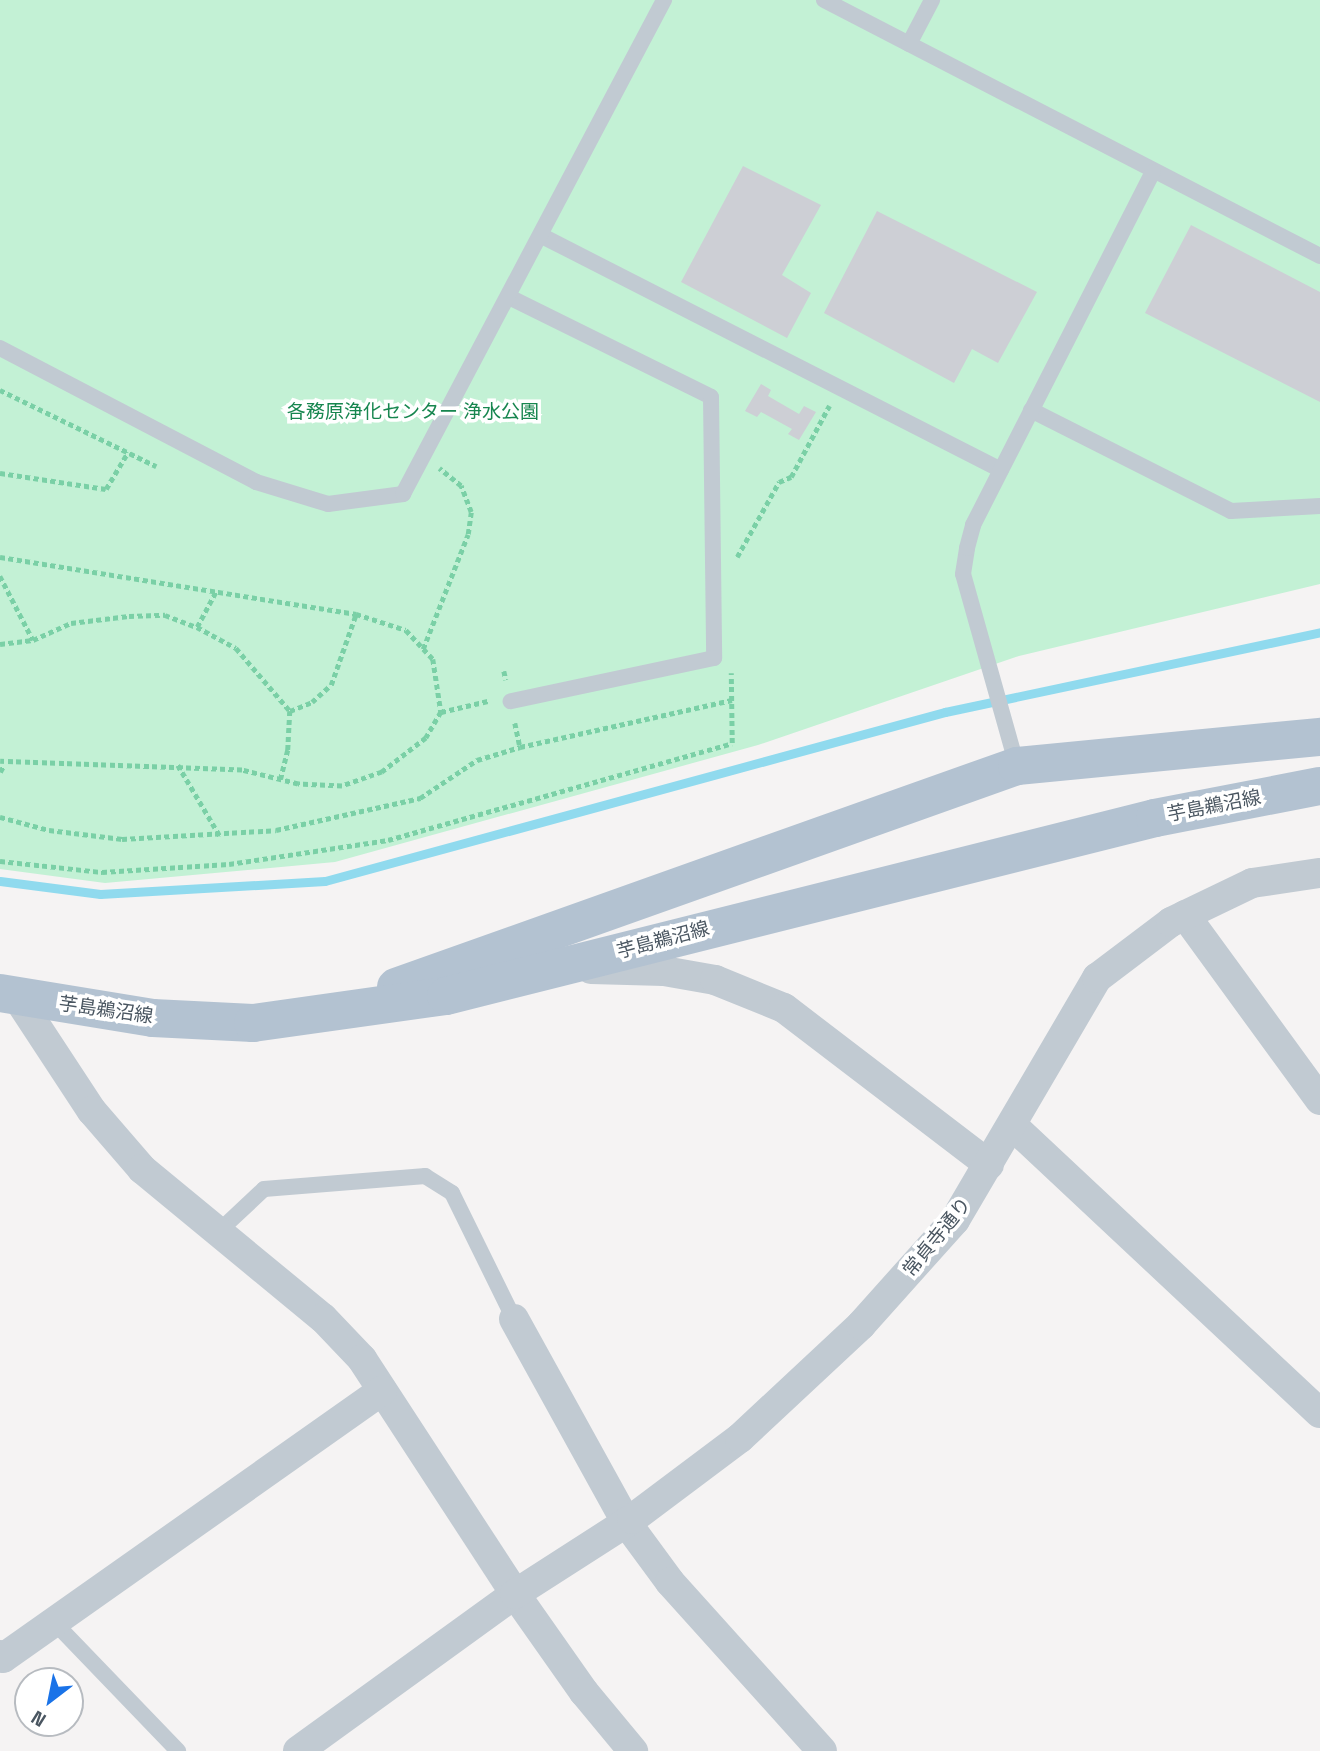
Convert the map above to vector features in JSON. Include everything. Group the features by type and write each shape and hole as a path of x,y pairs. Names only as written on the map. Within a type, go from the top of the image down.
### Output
{"main road":[{"path":"306,1018 1017,766 1320,737"},
{"name":"芋島鵜沼線","path":"8,995 153,1018 253,1023 306,1018 446,996 1155,818 1320,786"}],"street":[{"name":"常貞寺通り","path":"298,1751 514,1594 626,1522 740,1438 861,1325 955,1220 1013,1126 1097,978 1185,915 1252,883 1320,873"},
{"path":"1185,915 1320,1100"},
{"path":"557,968 664,971 715,980 784,1008 989,1165"},
{"path":"8,995 100,1120 142,1169 323,1318 362,1359 514,1594 633,1751"},
{"path":"1013,1126 1320,1412"},
{"path":"513,1319 626,1522 670,1582 822,1751"},
{"path":"0,1655 3,1658 52,1620 382,1391"}],"lane":[{"path":"0,348 256,482 328,504 403,494 542,236 664,0"},
{"path":"824,0 1320,256"},
{"path":"909,44 932,0"},
{"path":"1017,766 991,681 963,573 973,525 1153,172"},
{"path":"542,236 1001,470"},
{"path":"509,298 711,397 714,658 510,698"},
{"path":"1031,410 1231,511 1320,506"},
{"path":"217,1233 264,1189 425,1176 452,1194 513,1319"},
{"path":"52,1620 178,1751"}],"path":[{"path":"0,390 41,407 105,445 128,452 156,466"},
{"path":"0,473 106,489 128,452"},
{"path":"422,459 448,472 461,486 471,512 468,534 423,649"},
{"path":"0,557 356,614 406,630 433,659 441,712 426,738 382,772 342,786 281,779 242,769 178,765 2,763 0,772"},
{"path":"0,576 33,640"},
{"path":"197,627 216,592"},
{"path":"290,711 312,702 331,685 356,614"},
{"path":"0,644 33,640 71,623 128,615 165,615 197,627 236,648 290,711 288,750 281,779"},
{"path":"504,671 520,747"},
{"path":"441,712 510,698"},
{"path":"0,817 49,830 122,839 221,836 324,821 420,798 477,760 520,747 732,700"},
{"path":"178,765 221,836"}],"green space":[{"name":"各務原浄化センター 浄水公園","path":"0,0 1320,0 1320,584 1019,656 758,745 335,862 105,883 0,869"}],"building":[{"path":"743,166 821,205 782,275 811,293 787,338 681,282"},
{"path":"877,211 1037,292 998,363 972,349 954,383 824,313"},
{"path":"1191,225 1320,292 1320,402 1145,313"},
{"path":"761,384 771,390 768,396 799,414 804,406 816,412 799,440 788,434 792,429 761,412 757,417 745,411"}],"waterway":[{"path":"0,881 100,894 325,881 945,712 1320,632"}]}
